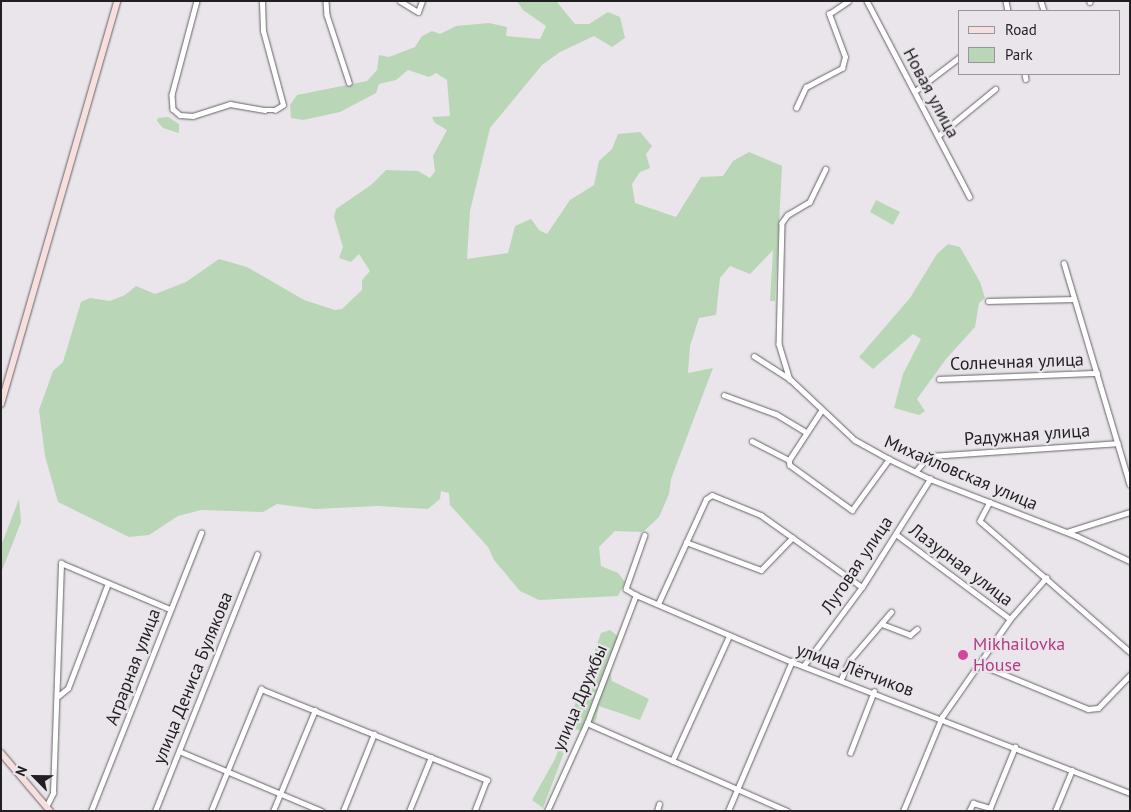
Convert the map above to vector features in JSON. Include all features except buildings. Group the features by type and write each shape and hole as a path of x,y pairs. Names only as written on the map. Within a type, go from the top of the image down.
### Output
{"main road":[{"path":"1,404 117,1"},
{"path":"1,753 48,809"}],"street":[{"path":"197,1 172,95 173,109 180,115 193,116 230,104 270,110 283,105 263,31 262,1"},
{"path":"326,1 327,15 349,82"},
{"path":"400,1 418,12 422,1"},
{"path":"796,108 806,86 842,68 845,57 829,14 848,1"},
{"name":"Новая улица","path":"867,1 970,197"},
{"path":"915,91 958,59"},
{"path":"938,136 995,90"},
{"name":"Михайловская улица","path":"826,169 810,202 788,216 782,223 779,344 790,379 821,411 855,440 889,459 930,479 1067,532 1130,562"},
{"path":"1064,263 1130,484"},
{"path":"988,300 1074,299"},
{"path":"754,356 790,379"},
{"name":"Солнечная улица","path":"939,379 1097,373"},
{"path":"724,394 776,414 806,432"},
{"path":"789,460 821,411"},
{"path":"752,442 789,460 790,465 852,510 889,459"},
{"name":"Радужная улица","path":"916,471 929,456 1118,443"},
{"name":"Луговая улица","path":"804,665 862,588 930,479"},
{"path":"658,604 708,496 761,515 862,588"},
{"path":"990,502 980,521 1130,652"},
{"path":"1067,532 1130,512"},
{"name":"Аграрная улица","path":"91,811 200,533"},
{"name":"Лазурная улица","path":"896,534 1010,619"},
{"path":"636,595 626,589 645,536"},
{"path":"686,542 761,570 792,538"},
{"name":"улица Дениса Булякова","path":"155,811 257,556"},
{"path":"48,809 53,793 61,563 170,610"},
{"path":"903,811 942,717 1010,619 1046,578"},
{"path":"57,697 68,688 108,583"},
{"name":"улица Лётчиков","path":"636,595 729,636 942,717 1130,793"},
{"name":"улица Дружбы","path":"547,811 587,723 636,595"},
{"path":"841,679 850,660 891,612"},
{"path":"882,624 910,635 917,630"},
{"path":"672,761 729,636"},
{"path":"728,811 792,661"},
{"path":"978,664 1088,709 1098,708 1130,674"},
{"path":"211,811 261,689 487,780 474,811"},
{"path":"850,753 874,691"},
{"path":"273,811 315,710"},
{"path":"587,723 787,811"},
{"path":"343,811 374,734"},
{"path":"969,811 972,803 990,808 1016,746"},
{"path":"179,751 322,811"},
{"path":"409,811 431,757"},
{"path":"1055,811 1072,770"},
{"path":"657,811 659,804"}],"green space":[{"path":"517,1 556,1 575,24 589,24 608,12 620,17 625,38 612,47 594,36 560,52 542,65 490,128 470,211 467,259 508,253 515,226 531,219 539,230 547,234 570,200 594,185 599,161 612,149 618,134 640,132 652,146 646,154 650,168 640,172 632,184 635,203 676,217 701,177 723,176 733,161 749,152 782,166 775,301 770,301 773,250 750,274 730,266 720,278 716,315 699,318 690,346 688,373 713,368 671,479 669,494 659,517 643,532 615,531 599,547 601,566 618,573 625,582 618,596 539,600 520,591 494,560 488,547 450,505 449,493 441,491 440,499 428,509 378,506 315,509 277,504 263,512 201,510 178,516 149,535 129,537 58,502 45,456 39,410 53,371 63,362 81,302 90,298 110,301 125,295 136,286 155,294 186,282 219,259 247,267 304,300 335,310 342,309 362,290 362,280 370,271 359,254 351,262 339,258 343,247 334,217 336,209 371,185 386,170 418,171 430,178 435,171 433,156 447,130 435,123 432,117 450,116 447,80 436,73 429,77 408,70 396,80 379,84 376,93 340,112 303,120 291,118 290,105 297,95 367,81 377,70 379,55 389,57 415,47 422,36 432,31 440,34 456,26 489,23 507,27 506,36 540,39 546,26 523,10"},
{"path":"168,117 179,124 179,133 163,128 157,121 158,118"},
{"path":"876,200 900,212 893,225 870,212"},
{"path":"948,244 960,247 980,282 985,298 979,303 975,327 946,359 917,399 925,411 919,415 894,408 903,374 921,339 913,334 873,369 859,357 910,298 937,254"},
{"path":"19,499 21,522 1,573 1,546"},
{"path":"610,630 621,639 610,671 612,681 649,699 640,720 599,706 596,720 586,731 573,729 543,808 532,800 555,759 601,633"}],"place":[{"name":"Mikhailovka House","path":"963,655"}]}
